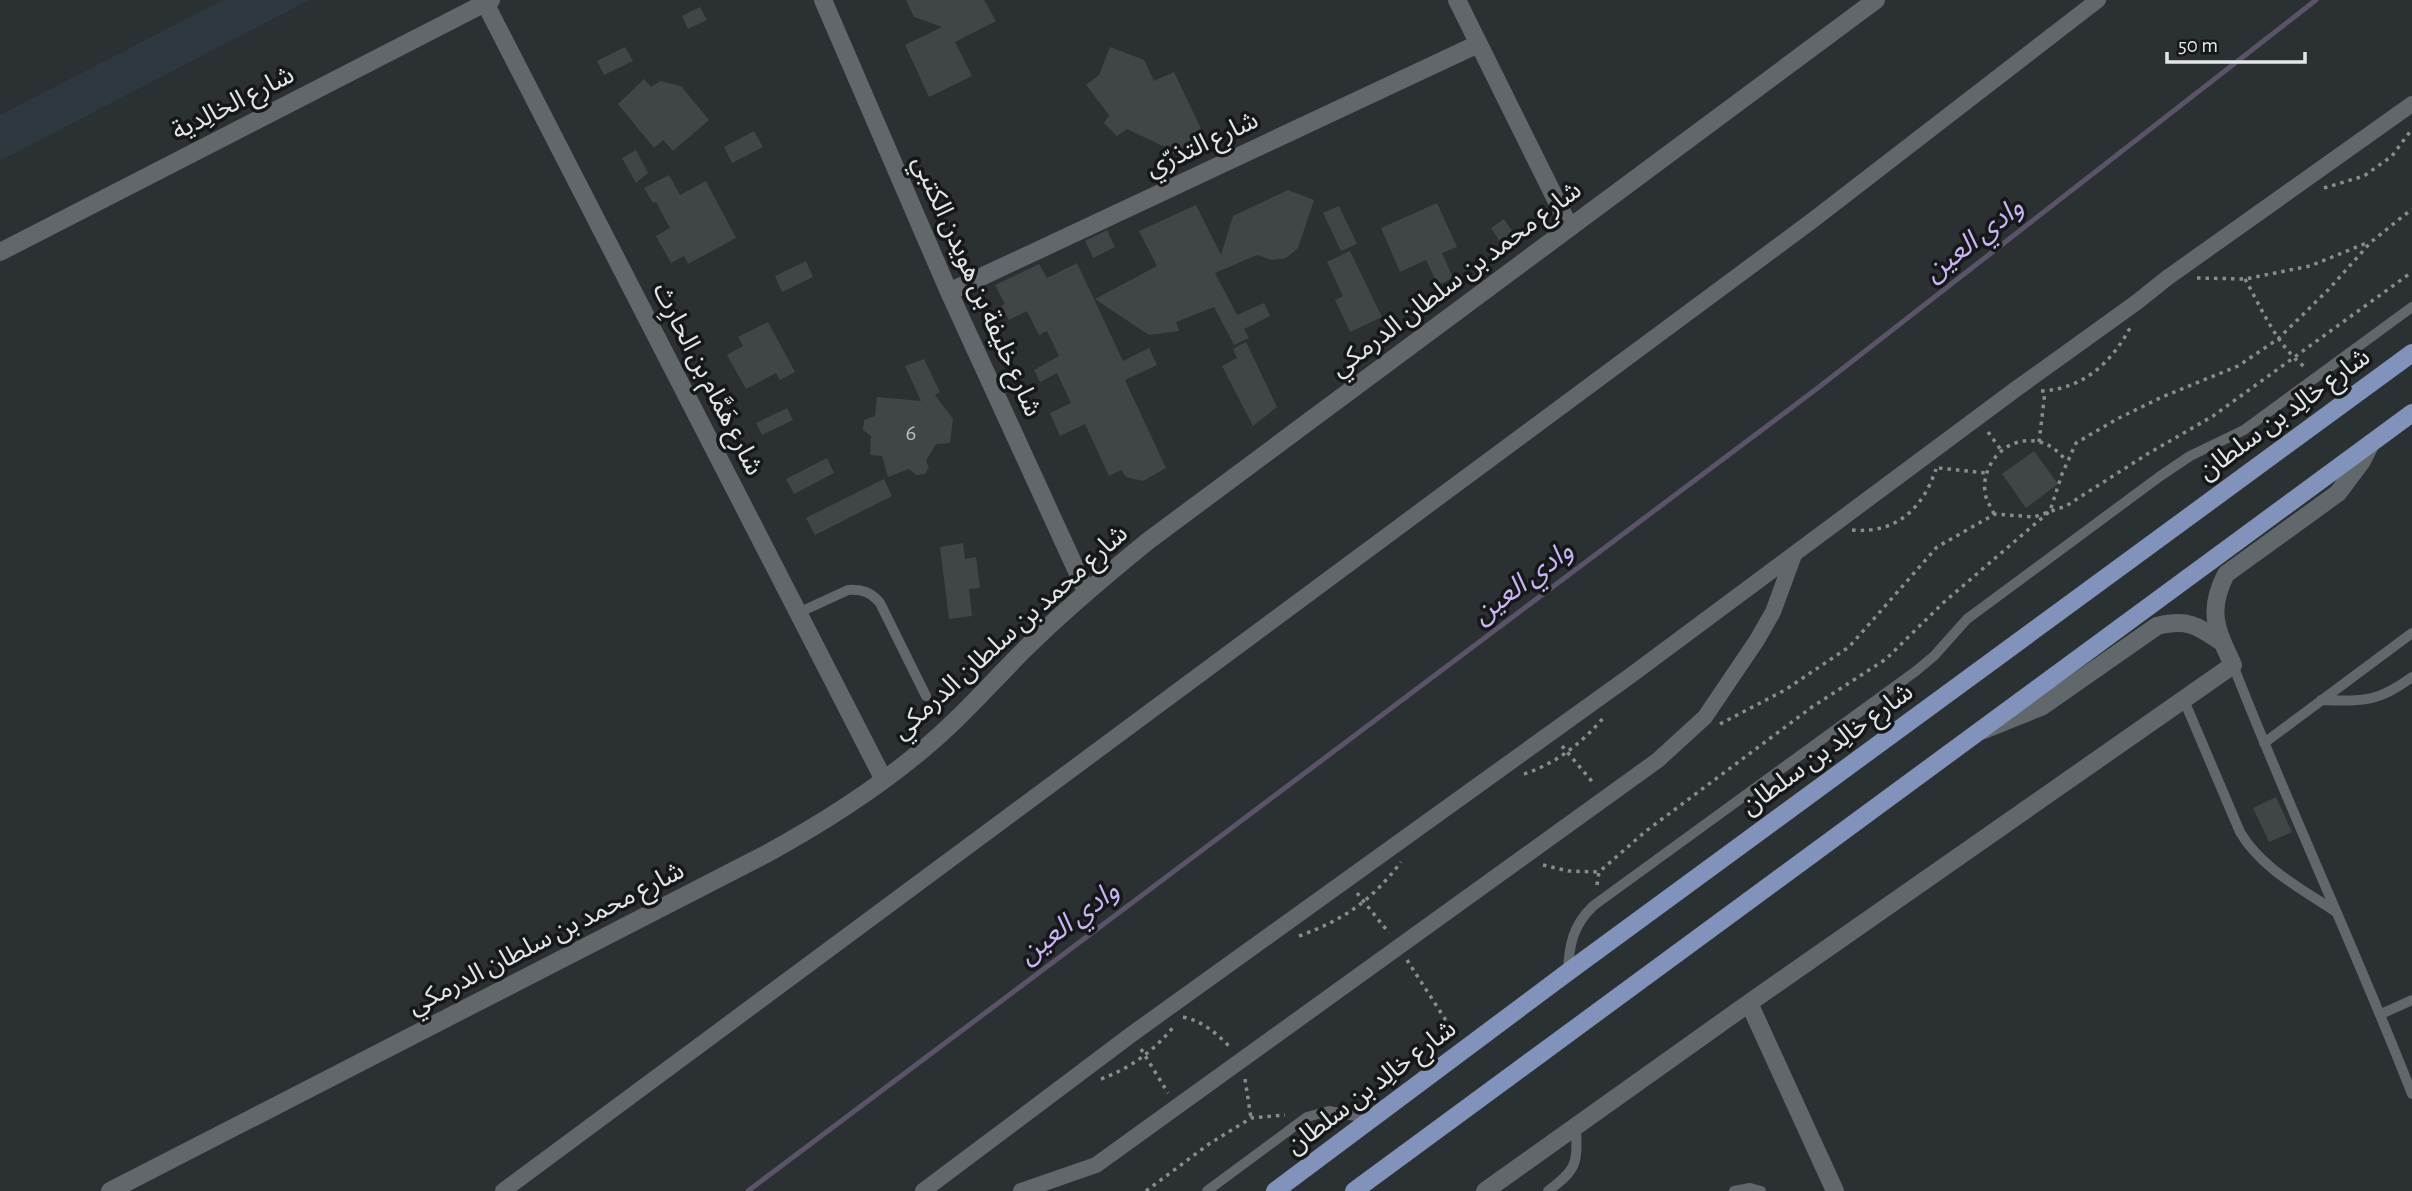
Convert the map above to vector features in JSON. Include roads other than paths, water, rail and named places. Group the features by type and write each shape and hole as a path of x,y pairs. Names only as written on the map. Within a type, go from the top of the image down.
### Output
{"main road":[{"name":"شارع خالِد بن سلطان","path":"1275,1191 1301,1183 1372,1119 1568,972 2412,353"},
{"path":"1354,1191 2412,413"}],"street":[{"name":"شارع خليفة بن هويدن الكتبي","path":"823,0 949,292 1086,591"},
{"path":"1457,0 1569,226"},
{"name":"شارع محمد بن سلطان الدرمكي","path":"110,1191 766,854 846,807 884,780 957,719 1086,591 1148,541 1876,0"},
{"path":"503,1191 1813,220 2098,0"},
{"name":"شارع الخالِدية","path":"0,252 488,1"},
{"name":"شارع هَمَّام بن الحارِث","path":"488,1 884,780"},
{"name":"شارع التذرّي","path":"949,292 1478,44"},
{"path":"923,1191 1132,1034 1553,732 2167,278 2412,104"},
{"path":"1485,1191 2233,664 2223,643 2214,609 2217,591 2226,575 2338,493 2362,461 2371,443"},
{"path":"1021,1191 1096,1165 1658,760 1705,718 1757,640 1773,612 1794,555"},
{"path":"1981,730 2021,717 2050,702 2157,626 2175,621 2193,624 2223,643"},
{"path":"1749,1003 1835,1191"}],"lane":[{"path":"1568,972 1574,931 1585,913 1593,906 1916,671 1934,656 1967,619 2159,477 2190,456 2244,430 2412,307"},
{"path":"798,613 848,590 857,589 871,594 880,603 926,696"},
{"path":"2264,743 2412,633"},
{"path":"2233,664 2264,743 2381,1014 2412,1094"},
{"path":"2320,700 2374,699 2387,694 2412,677"},
{"path":"2183,698 2248,845 2262,860 2336,912"},
{"path":"2381,1014 2412,1000"},
{"path":"1207,1191 1307,1117 1329,1111 1372,1119"},
{"path":"1548,1191 1572,1169 1577,1152 1576,1125"},
{"path":"1734,1191 1750,1188 1760,1191"}],"waterway":[{"name":"وادي العين","path":"748,1191 1819,387 2316,0"}]}
